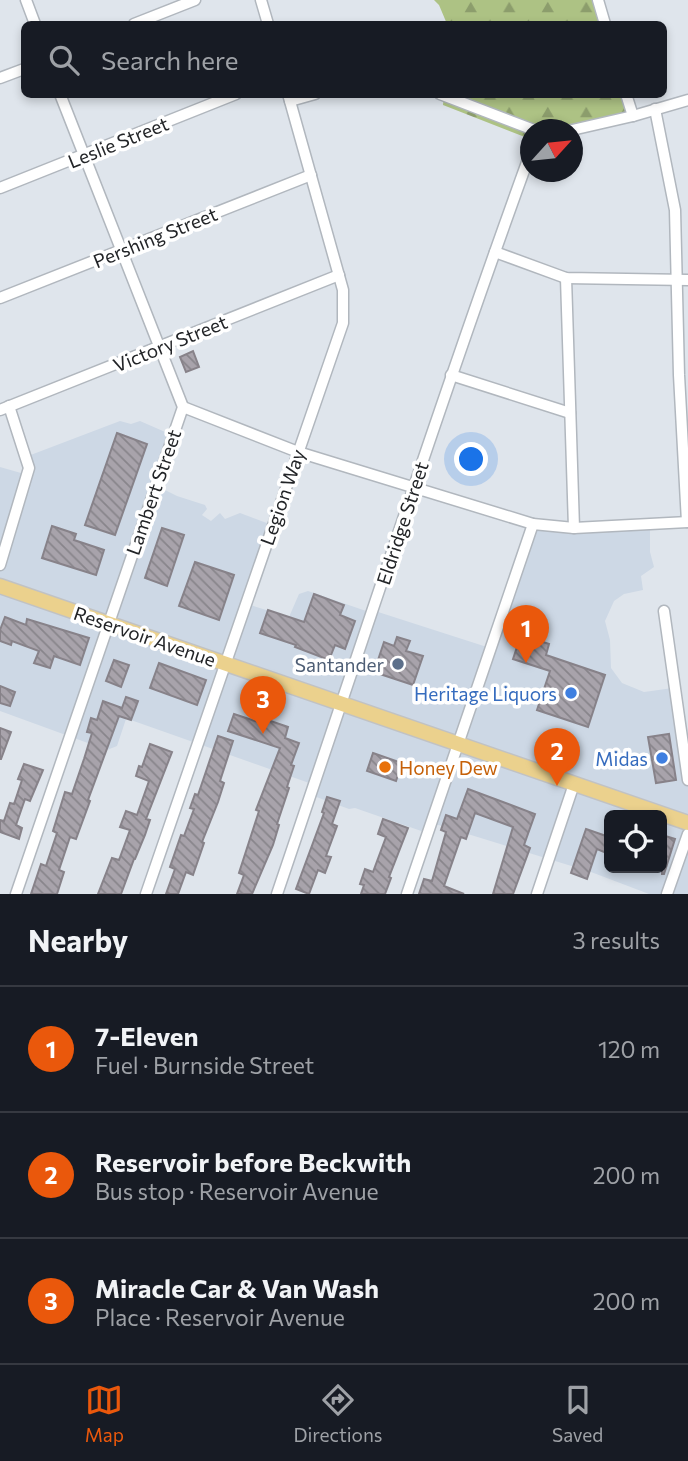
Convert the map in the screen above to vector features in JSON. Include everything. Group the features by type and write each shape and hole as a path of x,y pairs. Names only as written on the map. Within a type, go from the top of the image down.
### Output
{"main road":[{"name":"Reservoir Avenue","path":"0,586 688,823"}],"street":[{"path":"26,0 33,21"},
{"path":"142,21 195,0"},
{"path":"261,0 267,21"},
{"path":"598,0 605,21"},
{"path":"0,78 21,70"},
{"name":"Lambert Street","path":"16,894 183,407 119,251 61,98"},
{"name":"Leslie Street","path":"0,188 226,98"},
{"name":"Legion Way","path":"146,894 343,323 345,304 339,275 289,98"},
{"path":"450,98 520,125"},
{"path":"627,98 633,116"},
{"path":"583,127 688,100"},
{"path":"183,407 298,452 533,524 574,528 688,522 675,209 655,109"},
{"name":"Pershing Street","path":"0,298 311,175"},
{"name":"Eldridge Street","path":"277,894 520,182"},
{"path":"495,252 566,278 688,280"},
{"name":"Victory Street","path":"5,408 339,275"},
{"path":"566,278 574,528"},
{"path":"452,375 570,412"},
{"path":"0,565 29,468 5,408"},
{"path":"407,894 533,524"},
{"path":"664,611 688,780"},
{"path":"537,894 574,784"},
{"path":"667,894 688,834"}],"shaded area":[{"path":"120,421 131,424 140,421 172,435 159,487 205,505 207,509 202,515 211,521 220,513 225,519 240,513 272,525 250,605 289,617 299,594 308,591 490,648 530,532 568,527 650,528 650,552 654,567 641,576 643,590 624,594 614,601 605,621 610,640 611,668 622,683 644,692 673,688 688,773 688,894 649,894 591,872 432,823 427,833 355,808 349,809 311,795 312,784 128,719 117,746 107,750 0,711 0,467 28,475 28,456"}],"green space":[{"path":"434,0 594,0 600,21 446,21"},
{"path":"444,98 623,98 628,113 583,127 583,119 520,119 520,135 443,105"}],"building":[{"path":"193,351 199,367 186,372 180,357"},
{"path":"117,433 147,444 115,535 85,525"},
{"path":"52,526 76,534 74,540 104,550 96,575 42,558"},
{"path":"162,528 184,535 167,586 145,578"},
{"path":"195,562 234,575 219,620 179,606"},
{"path":"314,594 344,605 340,615 355,621 345,649 335,645 329,660 260,633 268,610 304,622"},
{"path":"5,617 26,625 27,619 89,638 80,665 54,656 50,668 34,663 39,651 12,641 11,645 0,641 0,630"},
{"name":"Heritage Liquors","path":"521,635 549,644 546,655 605,675 588,727 537,710 550,671 513,659"},
{"name":"Santander","path":"397,637 410,641 406,651 423,656 413,685 374,672 384,642 394,646"},
{"path":"114,660 129,665 121,687 106,681"},
{"path":"159,663 206,680 197,705 150,688"},
{"path":"0,686 15,692 10,706 0,703"},
{"path":"126,697 138,701 131,720 119,716 76,839 70,837 59,870 64,872 57,894 31,894 41,864 46,866 57,833 53,831 65,792 72,794 84,759 92,733 87,732 91,718 97,720 103,701 122,708"},
{"path":"234,714 261,723 262,718 288,727 285,738 299,743 291,765 294,766 273,845 252,894 237,894 244,875 239,873 259,811 256,810 280,748 228,731"},
{"path":"0,728 11,732 1,759 0,759"},
{"name":"Midas","path":"669,734 676,780 656,783 648,737"},
{"path":"218,736 233,741 220,781 224,783 218,802 202,842 204,843 193,875 186,872 178,894 166,894 175,869 170,867 194,809 190,808 195,794 198,795"},
{"path":"150,744 172,752 146,819 150,820 145,835 121,894 98,894 112,858 119,860 130,830 120,827 126,811 137,815 149,781 136,776"},
{"name":"Honey Dew","path":"373,753 402,763 396,781 367,771"},
{"path":"24,764 43,770 30,801 25,799 16,825 22,828 19,839 0,832 0,820 4,821 10,803 14,804 22,780 18,779"},
{"path":"468,789 535,814 524,845 530,848 513,894 493,894 513,827 475,813 466,839 461,837 444,886 464,894 419,894 424,879 432,881 446,832 441,830 446,815 457,819"},
{"path":"327,797 340,801 332,824 337,826 326,856 331,857 325,873 318,870 309,894 296,889 324,813 322,812"},
{"path":"383,819 408,828 385,894 361,894 364,885 360,884 365,869 373,872 386,837 378,834"},
{"path":"586,829 604,835 604,852 597,849 587,879 571,873"},
{"path":"667,837 675,839 667,864"}],"place":[{"name":"7-Eleven","path":"526,663"},
{"name":"Santander","path":"398,664"},
{"name":"Heritage Liquors","path":"571,693"},
{"name":"Miracle Car & Van Wash","path":"263,734"},
{"name":"Midas","path":"662,758"},
{"name":"Honey Dew","path":"385,767"},
{"name":"Reservoir before Beckwith","path":"557,786"}]}
